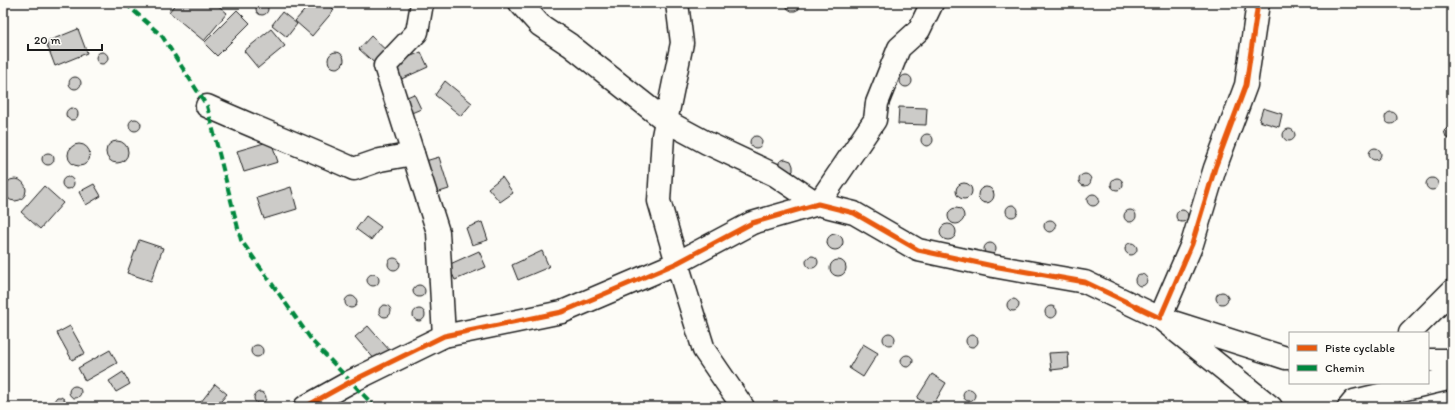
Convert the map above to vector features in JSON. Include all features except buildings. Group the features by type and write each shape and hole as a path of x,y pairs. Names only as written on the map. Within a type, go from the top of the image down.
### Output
{"street":[{"path":"422,3 417,32 385,66 438,232 444,336"},
{"path":"520,3 540,25 570,45 666,122 775,175 818,204 854,213 918,250 993,266 1085,282 1160,318 1289,358"},
{"path":"677,3 682,43 663,136 659,201 704,350 743,407"},
{"path":"305,407 350,382 444,336 562,312 677,263 752,223 818,204 875,120 877,103 899,48 919,30 932,3"},
{"path":"1160,318 1192,244 1216,168 1246,85 1258,3"},
{"path":"207,106 354,169 380,160 413,154"},
{"path":"1411,332 1452,291"},
{"path":"1160,318 1271,407"},
{"path":"1429,360 1452,360"},
{"path":"1429,383 1452,378"},
{"path":"1349,407 1354,401 1426,384"}],"marked path":[{"path":"125,3 162,36 207,106 241,240 313,342 375,407"}],"cycle path":[{"path":"305,407 350,382 444,336 562,312 677,263 752,223 818,204 854,213 918,250 993,266 1085,282 1160,318 1192,244 1215,168 1246,85 1258,3"}]}
